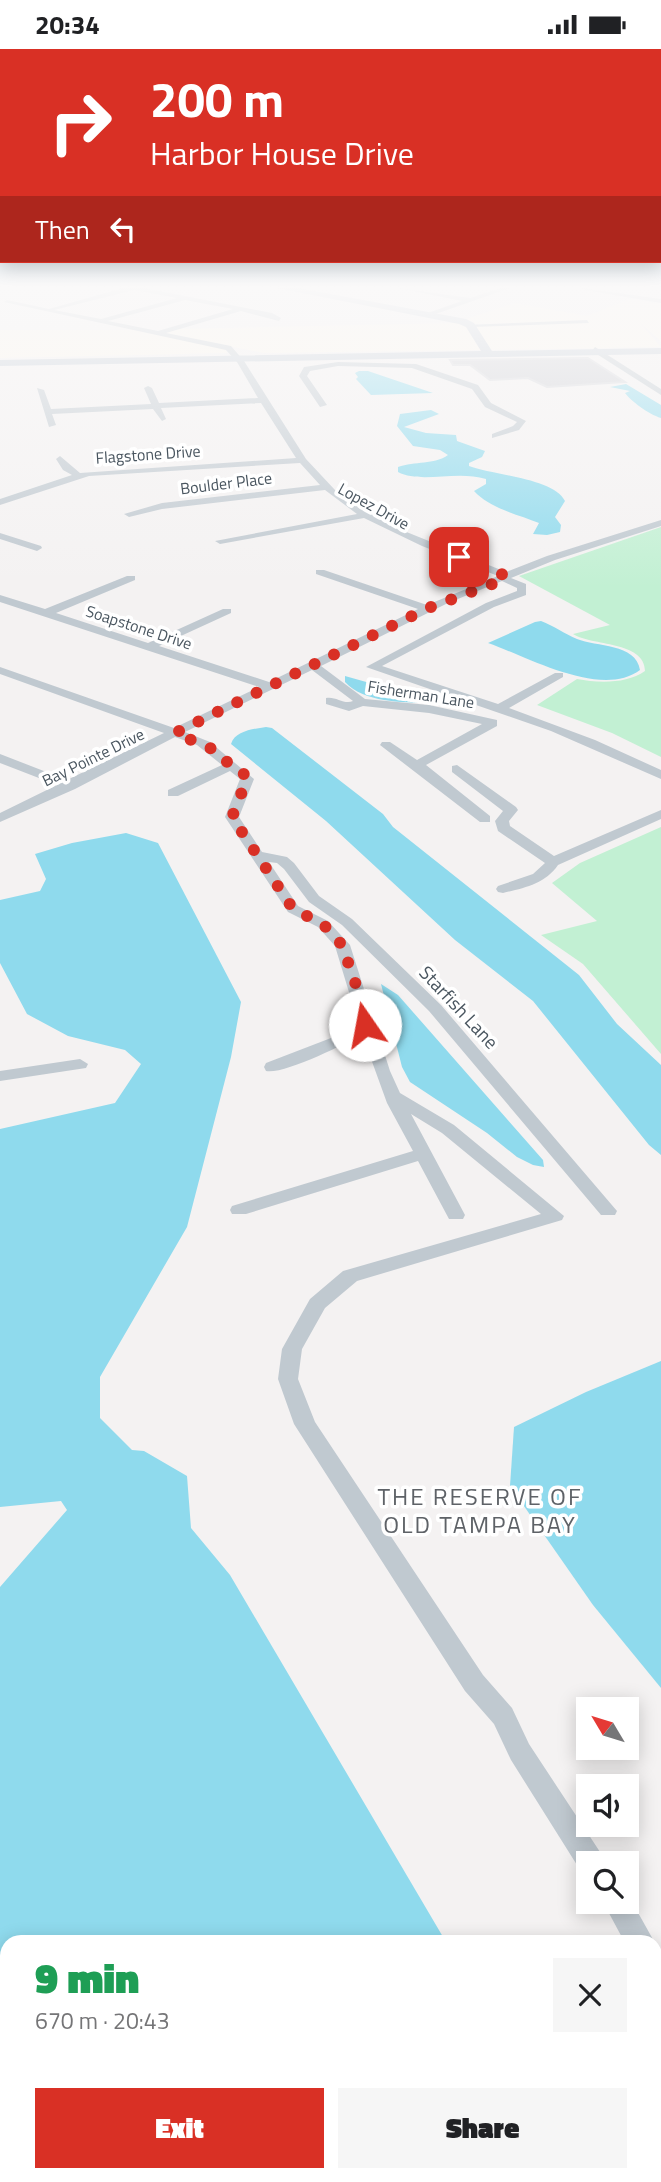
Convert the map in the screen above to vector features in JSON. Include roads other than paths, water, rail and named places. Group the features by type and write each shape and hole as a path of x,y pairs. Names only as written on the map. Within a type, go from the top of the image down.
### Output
{"street":[{"path":"148,388 163,419"},
{"name":"Lopez Drive","path":"245,388 290,461 314,488 355,517 420,549 494,578 506,579"},
{"name":"Lopez Drive","path":"257,388 302,460 327,487 367,515 418,540 501,573 506,579"},
{"path":"312,388 323,405"},
{"path":"475,388 488,405 522,421 516,428 495,436"},
{"path":"40,390 52,425"},
{"path":"48,412 265,400"},
{"path":"60,459 66,468 78,475"},
{"name":"Flagstone Drive","path":"0,502 78,475 182,463 302,460"},
{"name":"Boulder Place","path":"129,514 162,506 327,487"},
{"path":"220,541 367,515"},
{"name":"Bay Pointe Drive","path":"0,818 70,786 428,608 506,579 551,558 661,523"},
{"path":"0,536 37,548"},
{"path":"320,572 428,608"},
{"path":"46,613 131,578"},
{"path":"506,579 522,586 522,593 490,605 372,667 608,748 661,775"},
{"name":"Soapstone Drive","path":"0,598 269,686"},
{"path":"150,646 227,611"},
{"name":"Fisherman Lane","path":"313,665 362,702 429,709 494,723 417,765"},
{"path":"0,670 175,733 217,751 231,766 241,770 247,779 232,817 293,909 323,924 342,945 356,985 365,1025 393,1096 456,1215"},
{"path":"498,709 559,675"},
{"path":"330,701 349,707 362,702"},
{"path":"386,745 417,765 485,818"},
{"path":"0,758 70,786"},
{"path":"173,793 231,766"},
{"path":"457,769 511,810 502,821 503,828 553,862"},
{"path":"502,889 535,879 548,871 553,862 661,814"},
{"name":"Starfish Lane","path":"260,856 282,860 289,866 314,899 347,922 435,1008 608,1212"},
{"path":"272,1067 337,1042 365,1025"},
{"path":"0,1076 80,1064"},
{"path":"393,1096 449,1129 555,1216 350,1276 317,1304 292,1349 288,1379 305,1424 474,1683 503,1716 520,1752 584,1851"},
{"path":"239,1210 423,1154"},
{"path":"624,1914 636,1935"}],"water":[{"path":"364,388 417,388 433,393 371,395"},
{"path":"613,388 632,388 661,405 661,418 631,400 625,393 630,391"},
{"path":"431,410 439,414 404,427 426,433 456,435 457,441 485,451 482,457 469,463 469,466 536,482 559,493 565,501 555,517 561,525 560,532 533,534 539,523 496,507 481,497 474,491 486,484 486,479 463,476 417,477 398,472 398,467 437,460 448,455 440,450 413,446 397,426 400,414"},
{"path":"541,621 585,642 623,650 637,661 640,670 624,678 585,678 564,673 488,643"},
{"path":"345,676 430,700 429,703 373,698 353,689 345,682"},
{"path":"272,728 383,814 393,827 579,975 617,1024 661,1065 661,1155 649,1145 533,1001 455,940 326,821 231,744 240,733"},
{"path":"126,833 158,843 241,1002 231,1057 187,1227 100,1377 100,1418 132,1450 144,1451 187,1476 191,1528 230,1575 442,1935 0,1935 0,1587 67,1510 61,1501 0,1507 0,1129 115,1103 141,1064 125,1050 68,1036 27,1014 0,963 0,900 40,891 46,879 35,854 72,843"},
{"path":"381,984 398,995 543,1160 544,1167 517,1157 487,1133 410,1082 402,1067"},
{"path":"661,1361 661,1688 593,1605 510,1486 514,1427 586,1392"}],"district":[{"name":"THE RESERVE OF OLD TAMPA BAY","path":"480,1511"}]}
